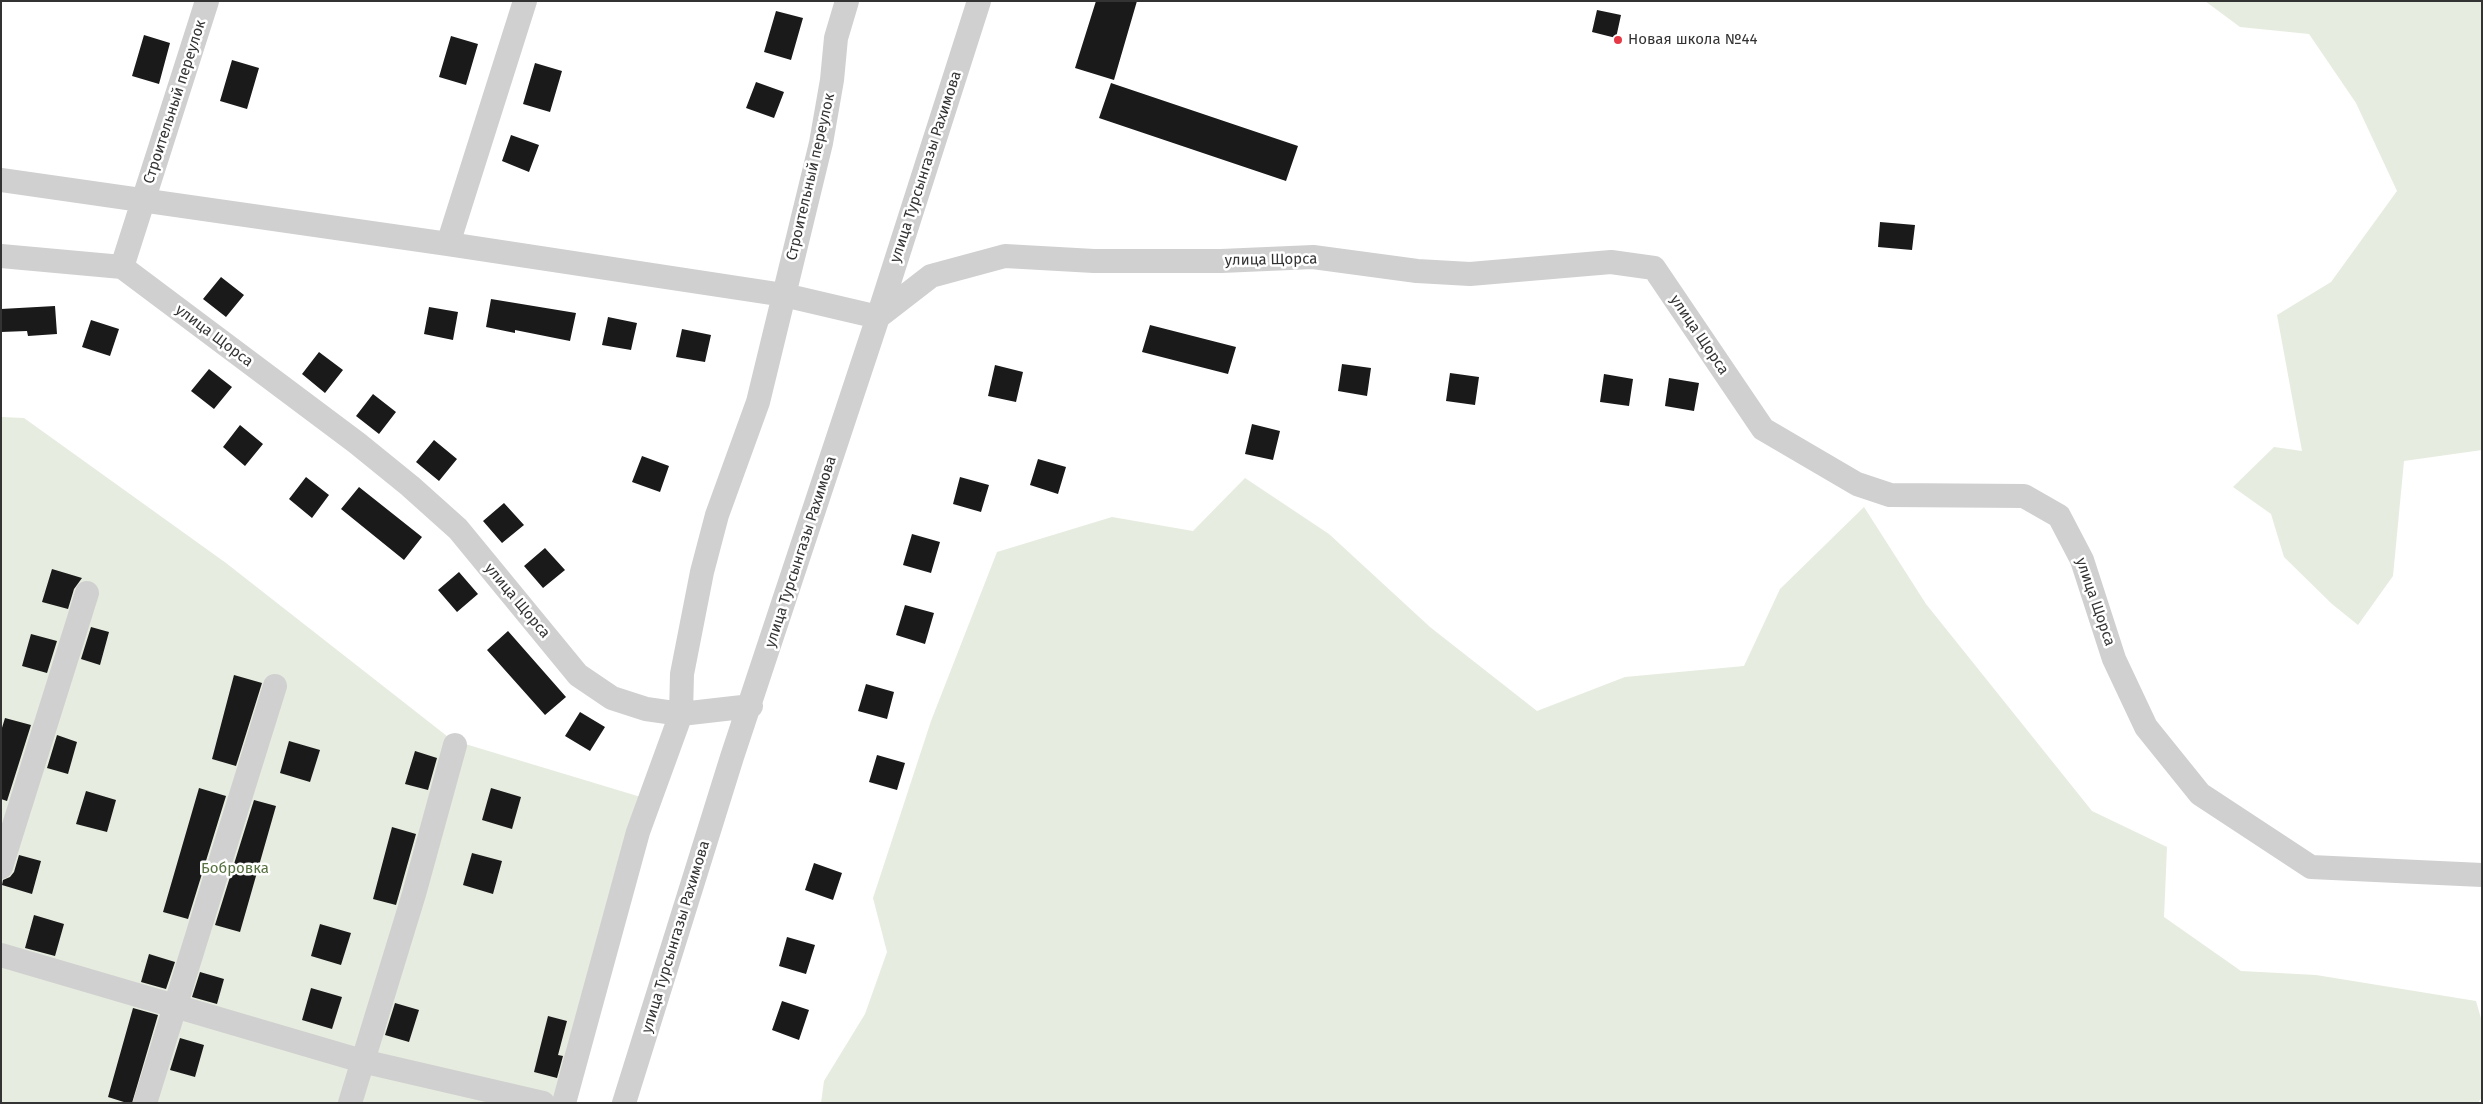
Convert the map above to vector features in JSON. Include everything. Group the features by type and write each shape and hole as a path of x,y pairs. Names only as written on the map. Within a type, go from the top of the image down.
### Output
{"street":[{"name":"Строительный переулок","path":"122,267 207,1"},
{"path":"448,244 525,1"},
{"name":"Строительный переулок","path":"784,295 821,143 832,80 836,38 847,1"},
{"name":"улица Турсынгазы Рахимова","path":"624,1103 732,758 751,706 878,317 979,1"},
{"path":"1,180 144,202 448,244 784,295 878,317"},
{"path":"1,256 122,267"},
{"name":"улица Щорса","path":"878,317 931,276 1005,256 1123,261 1221,261 1312,258 1417,271 1470,274 1611,262 1654,268 1763,429 1857,484 1890,495 2024,496 2059,516 2082,560 2114,659 2146,727 2200,794 2311,867 2482,875"},
{"name":"улица Щорса","path":"122,267 349,437 410,486 458,529 578,675 612,698 646,709 681,714 751,706"},
{"path":"564,1103 638,832 681,714 682,674 702,572 717,515 758,402 784,295"},
{"path":"1,867 87,593"},
{"path":"145,1103 275,686"},
{"path":"350,1103 414,894 455,745"},
{"path":"1,955 362,1061 543,1103"}],"green space":[{"path":"2205,1 2482,1 2482,450 2404,461 2393,576 2358,625 2332,604 2284,557 2271,514 2233,487 2274,447 2302,451 2277,315 2331,282 2397,191 2356,103 2309,34 2240,27"},
{"name":"Бобровка","path":"1,417 24,418 226,563 452,740 654,801 568,1103 1,1103"},
{"path":"1245,478 1329,534 1430,627 1537,711 1625,677 1744,666 1780,589 1864,507 1926,604 2092,811 2167,847 2164,917 2241,971 2316,975 2476,1001 2482,1022 2482,1097 2478,1103 821,1103 824,1081 865,1014 887,952 873,898 931,721 997,552 1112,517 1193,531"}],"building":[{"path":"1096,1 1137,1 1114,80 1075,68"},
{"path":"1597,10 1621,15 1616,38 1592,32"},
{"path":"776,11 803,18 791,60 764,52"},
{"path":"144,35 170,43 159,84 132,76"},
{"path":"451,36 478,44 466,85 439,77"},
{"path":"232,60 259,68 247,109 220,101"},
{"path":"535,63 562,71 550,112 523,104"},
{"path":"756,82 784,92 774,118 746,108"},
{"path":"1111,83 1298,146 1286,181 1099,118"},
{"path":"511,135 539,145 529,172 502,161"},
{"path":"1880,222 1915,225 1912,250 1878,247"},
{"path":"221,277 244,295 226,317 203,299"},
{"path":"491,299 576,313 570,341 515,330 515,333 486,327"},
{"path":"55,306 57,334 28,336 27,331 1,332 1,309"},
{"path":"429,307 458,312 453,340 424,334"},
{"path":"608,317 637,323 631,350 602,345"},
{"path":"91,320 119,329 110,356 82,347"},
{"path":"1150,325 1236,347 1228,374 1142,352"},
{"path":"682,329 711,335 705,362 676,357"},
{"path":"319,352 343,370 325,393 302,374"},
{"path":"1342,364 1371,368 1367,396 1338,391"},
{"path":"995,365 1023,372 1016,402 988,396"},
{"path":"209,369 232,387 214,409 191,391"},
{"path":"1450,373 1479,377 1475,405 1446,401"},
{"path":"1604,374 1633,379 1629,406 1600,402"},
{"path":"1669,378 1699,383 1694,411 1665,406"},
{"path":"373,394 396,412 379,434 356,416"},
{"path":"1252,424 1280,431 1273,460 1245,454"},
{"path":"240,425 263,444 245,466 223,447"},
{"path":"434,440 457,459 439,481 416,462"},
{"path":"642,456 669,466 660,492 632,482"},
{"path":"1038,459 1066,467 1058,494 1030,485"},
{"path":"306,477 329,495 312,518 289,499"},
{"path":"960,477 989,485 981,512 953,504"},
{"path":"359,487 422,537 404,560 341,509"},
{"path":"504,503 524,525 502,543 483,521"},
{"path":"912,534 940,542 931,573 903,565"},
{"path":"545,548 565,570 543,588 524,566"},
{"path":"52,569 82,578 74,589 68,609 42,602"},
{"path":"459,572 478,594 457,612 438,590"},
{"path":"905,605 934,613 925,644 896,635"},
{"path":"91,627 109,632 100,665 81,659"},
{"path":"508,631 566,697 545,715 487,650"},
{"path":"31,634 57,641 47,673 22,666"},
{"path":"234,675 262,683 236,766 212,759"},
{"path":"866,684 894,692 887,719 858,711"},
{"path":"580,712 605,727 590,751 565,736"},
{"path":"5,718 31,725 7,801 1,799 1,731"},
{"path":"57,735 77,742 68,774 47,768"},
{"path":"289,741 320,750 310,782 280,773"},
{"path":"415,751 437,758 428,790 405,784"},
{"path":"877,755 905,763 897,790 869,782"},
{"path":"199,788 226,796 188,919 163,912"},
{"path":"491,788 521,797 512,829 482,820"},
{"path":"86,791 116,800 107,832 76,824"},
{"path":"254,800 276,806 240,932 215,925"},
{"path":"392,827 416,834 396,905 373,899"},
{"path":"472,853 502,861 493,894 463,885"},
{"path":"19,855 41,861 32,894 2,885 3,880 10,877 14,872"},
{"path":"814,863 842,873 833,900 805,890"},
{"path":"34,915 64,924 55,956 25,948"},
{"path":"320,924 351,933 341,965 311,956"},
{"path":"787,937 815,945 806,974 779,966"},
{"path":"149,954 175,962 166,989 141,982"},
{"path":"200,972 224,979 217,1004 192,997"},
{"path":"311,988 342,997 332,1029 302,1020"},
{"path":"782,1001 809,1010 799,1040 772,1030"},
{"path":"395,1003 419,1010 409,1042 385,1035"},
{"path":"133,1008 158,1015 132,1103 127,1103 108,1097"},
{"path":"548,1016 567,1021 558,1055 563,1056 557,1078 534,1072"},
{"path":"180,1038 204,1045 195,1077 170,1070"}],"place":[{"name":"Новая школа №44","path":"1618,40"}]}
